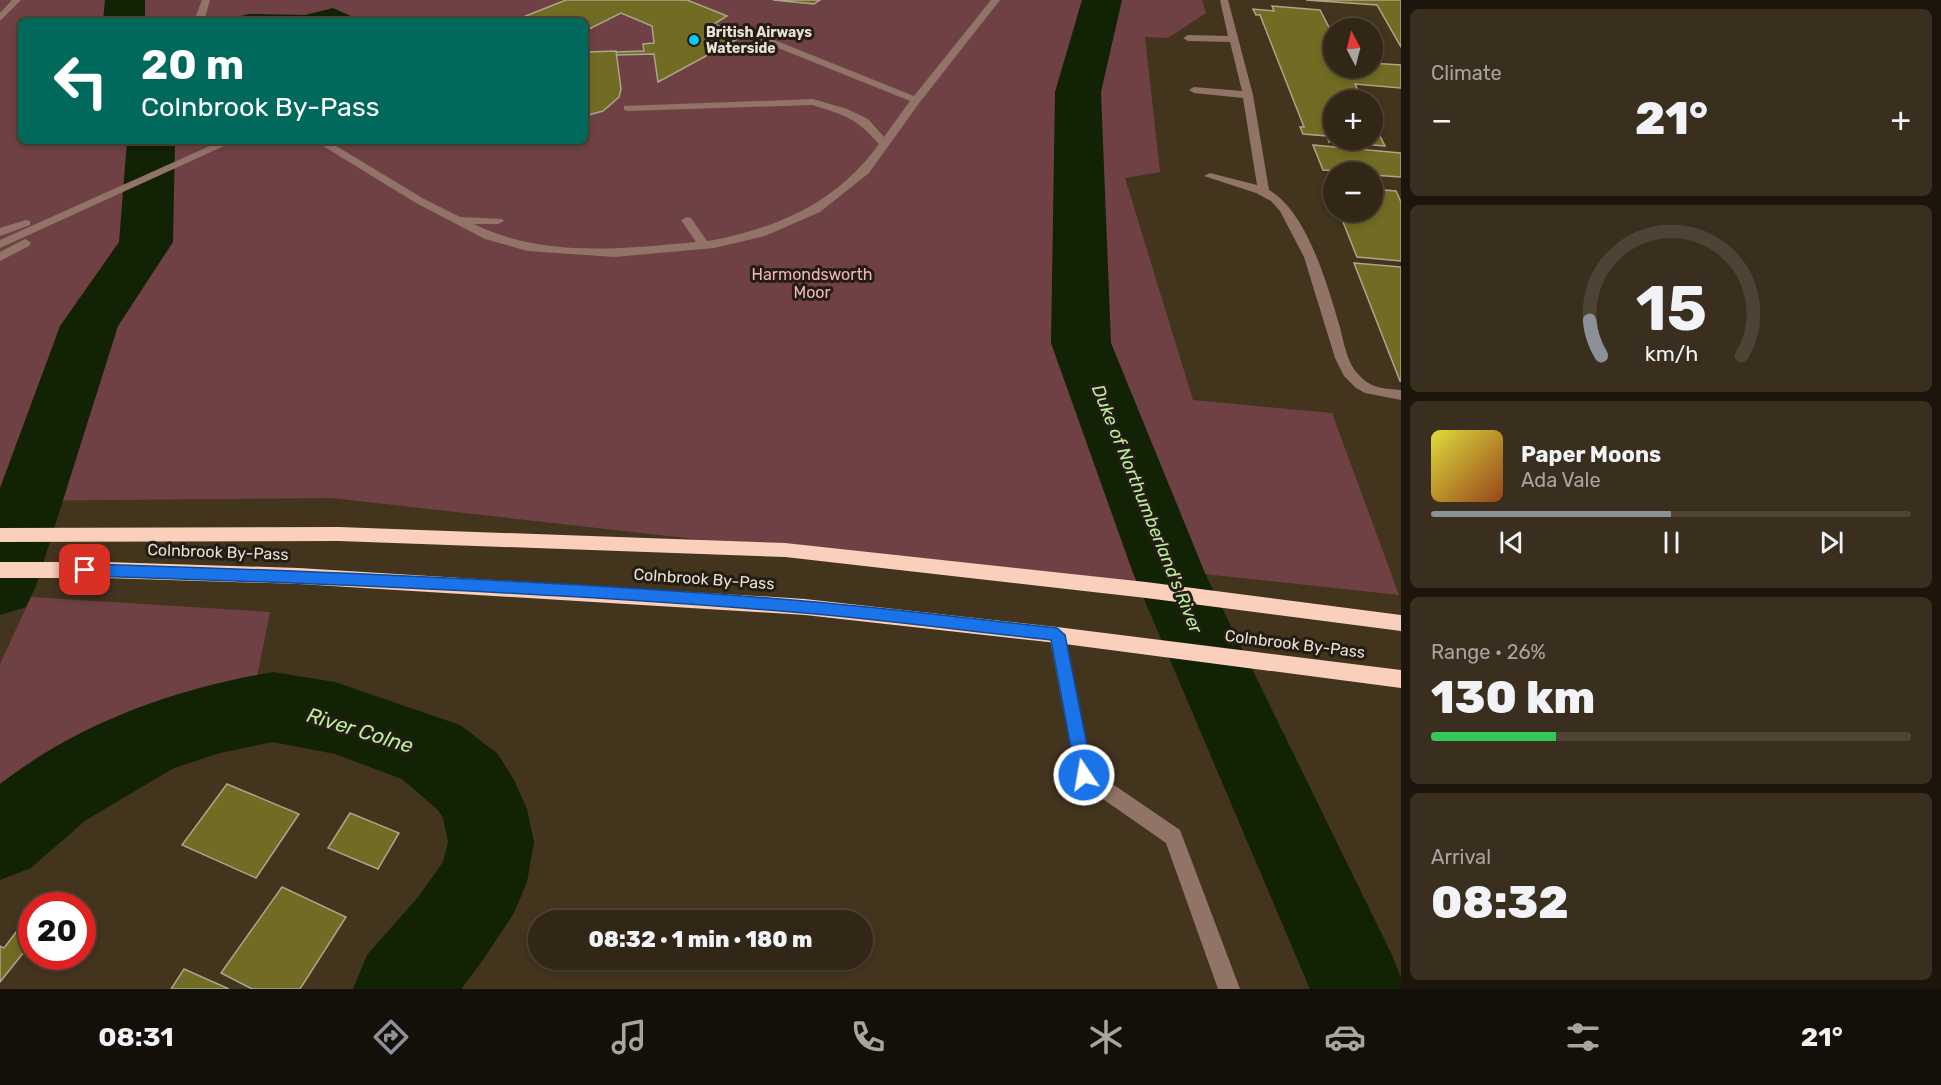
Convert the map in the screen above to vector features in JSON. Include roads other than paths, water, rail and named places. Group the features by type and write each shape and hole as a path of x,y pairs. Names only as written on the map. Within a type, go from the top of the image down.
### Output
{"highway":[{"name":"Colnbrook By-Pass","path":"0,535 339,534 785,550 1146,590 1401,623"},
{"name":"Colnbrook By-Pass","path":"0,570 106,570 299,576 805,607 1057,635 1401,679"}],"street":[{"path":"0,18 17,0"},
{"path":"200,18 206,0"},
{"path":"325,144 420,201 489,236 532,248 578,253 650,252 761,234 816,210 865,171 916,99 996,0"},
{"path":"1224,0 1248,95 1264,192"},
{"path":"1188,38 1234,39"},
{"path":"764,39 916,99"},
{"path":"1194,90 1248,95"},
{"path":"628,108 813,102 837,108 864,121 884,143"},
{"path":"1,241 111,196 224,144"},
{"path":"1210,176 1264,192 1277,200 1301,237 1332,322 1345,366 1351,376 1363,387 1379,393 1401,395"},
{"path":"0,257 111,196"},
{"path":"459,220 498,221"},
{"path":"687,220 704,245"},
{"path":"1057,635 1084,775 1173,837 1229,989"}],"waterway":[{"name":"River Colne","path":"124,18 125,0"},
{"name":"Duke of Northumberland's River","path":"1102,0 1078,92 1081,343 1169,573 1358,989"},
{"name":"River Colne","path":"0,586 89,326 146,242 151,144"},
{"name":"River Colne","path":"0,838 56,792 150,739 220,717 273,707 335,718 386,735 431,752 468,782 484,809 491,842 482,882 451,928 401,989"}],"place":[{"name":"British Airways Waterside","path":"694,40"}],"park label":[{"name":"Harmondsworth Moor","path":"812,283"}]}
